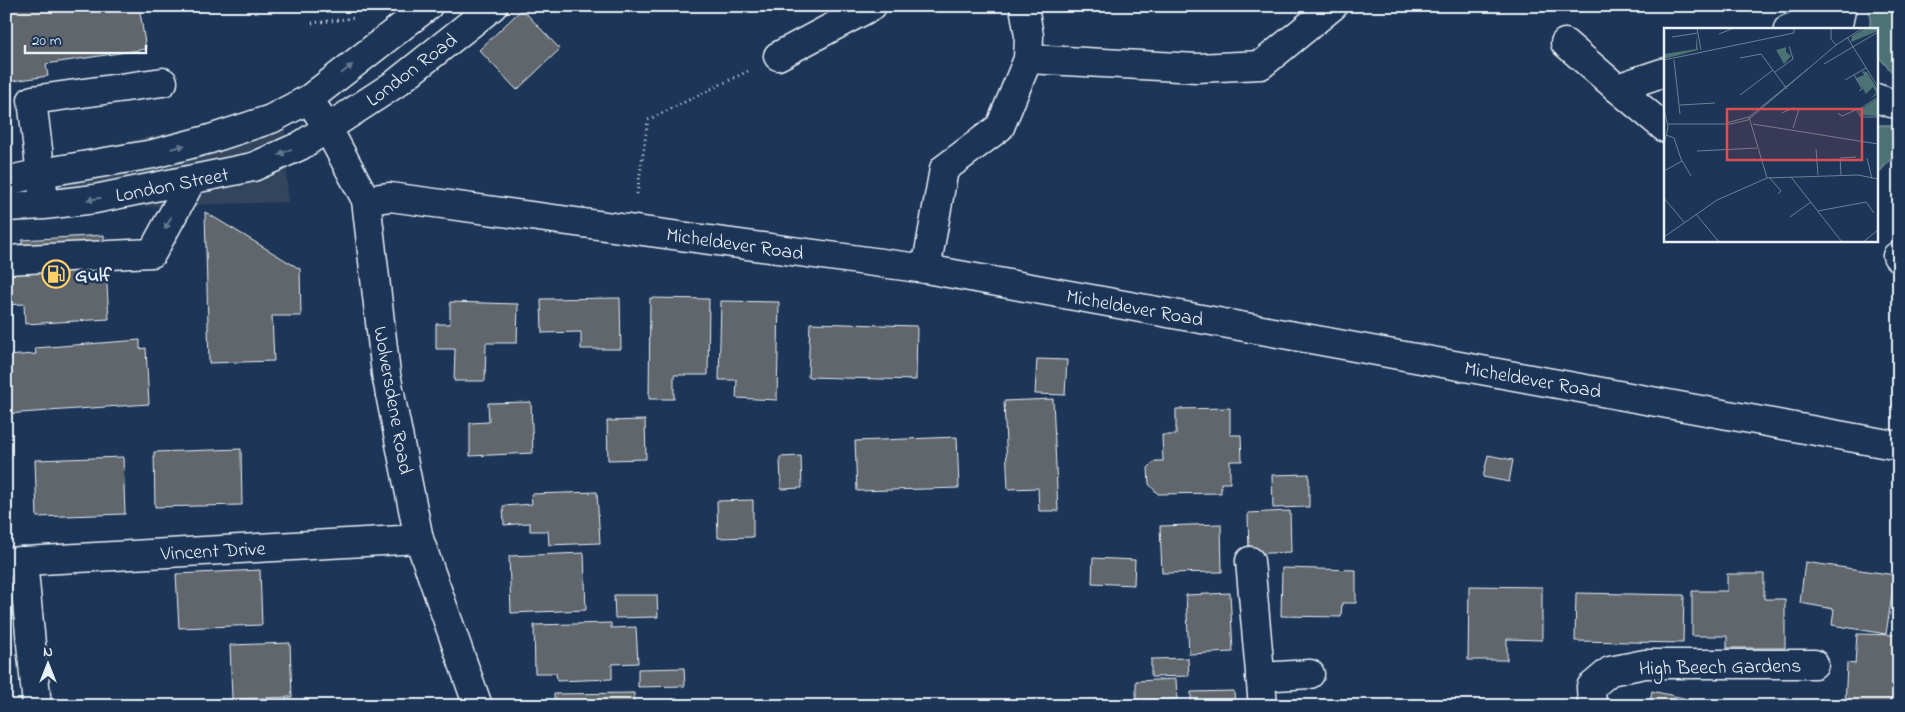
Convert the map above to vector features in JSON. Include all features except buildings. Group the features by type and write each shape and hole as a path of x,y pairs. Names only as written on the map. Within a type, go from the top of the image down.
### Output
{"street":[{"name":"London Road","path":"309,99 428,6"},
{"name":"London Road","path":"327,127 395,84 492,6"},
{"path":"778,56 872,6"},
{"path":"926,269 944,169 1000,127 1028,59 1029,36 1024,6"},
{"path":"1028,59 1197,68 1261,65 1333,6"},
{"path":"1791,28 1814,19 1826,6"},
{"path":"1837,28 1842,6"},
{"path":"1565,43 1664,127"},
{"path":"1617,88 1664,72"},
{"path":"44,205 32,100 162,82"},
{"name":"Wolversdene Road","path":"309,99 327,127 366,200 386,374 419,539 478,706"},
{"name":"London Street","path":"6,181 41,173 153,154 210,139 272,119 309,99"},
{"path":"1878,99 1899,103"},
{"name":"London Street","path":"6,207 94,199 253,167 300,146 327,127"},
{"path":"6,260 152,253 191,180"},
{"name":"Micheldever Road","path":"366,200 390,197 926,269 1899,446"},
{"name":"Vincent Drive","path":"14,562 419,539"},
{"path":"1250,561 1263,706"},
{"path":"14,562 38,706"},
{"name":"High Beech Gardens","path":"1592,706 1591,687 1610,671 1646,664 1814,664"},
{"path":"1260,677 1310,674"}],"path":[{"path":"312,22 358,18"},
{"path":"631,230 648,120 778,56"}],"shaded area":[{"path":"284,108 288,202 6,211 6,167"}],"green space":[{"path":"1870,6 1899,6 1899,75 1891,71 1878,56 1878,28 1870,28"},
{"path":"1878,125 1899,125 1899,150 1878,174"}],"place":[{"name":"Gulf","path":"56,274"}]}
